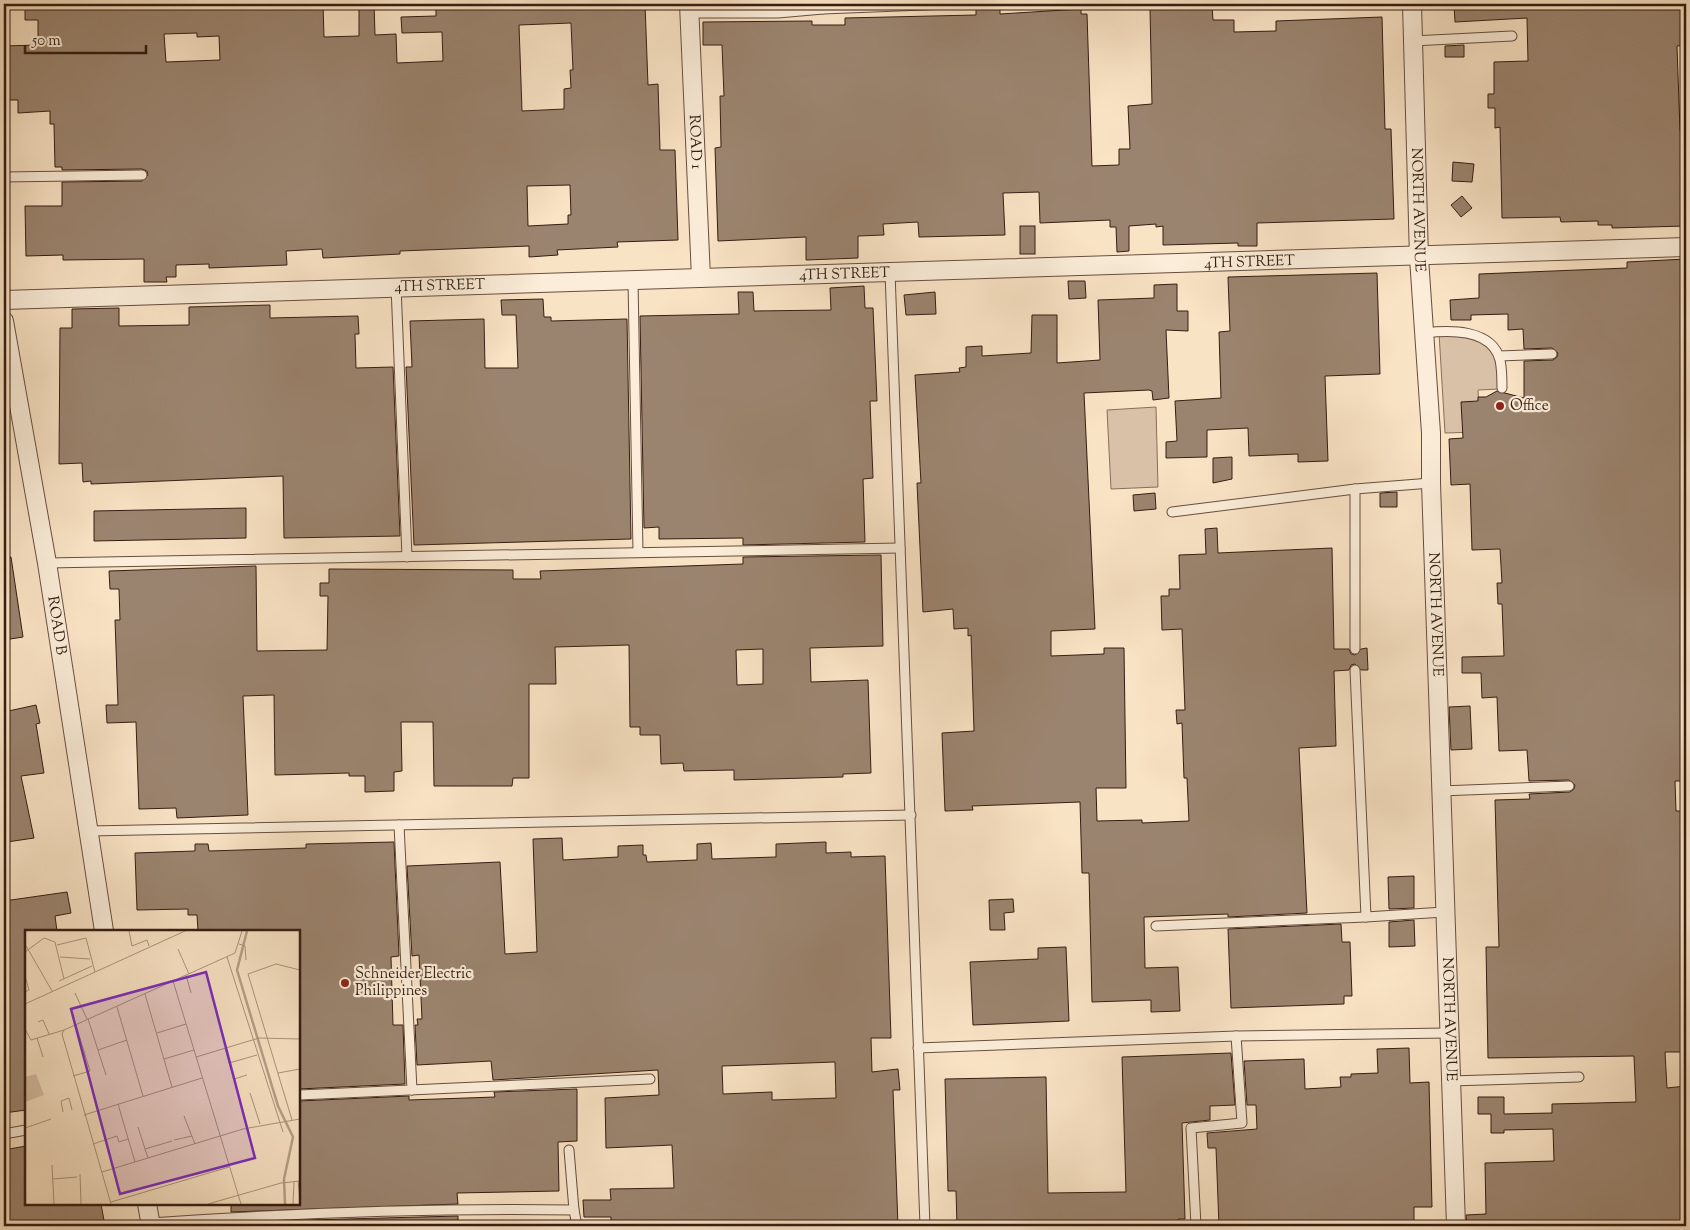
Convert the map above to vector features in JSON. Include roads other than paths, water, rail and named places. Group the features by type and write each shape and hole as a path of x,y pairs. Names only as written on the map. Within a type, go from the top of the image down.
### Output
{"street":[{"name":"NORTH AVENUE","path":"1412,4 1419,258 1431,433 1430,483 1456,1226"},
{"name":"ROAD 1","path":"689,8 701,278"},
{"name":"4TH STREET","path":"4,300 396,286 1419,258 1686,247"},
{"name":"ROAD B","path":"4,321 47,563 104,930"},
{"path":"147,1205 150,1225"}],"lane":[{"path":"689,8 778,13 822,6 949,4"},
{"path":"1412,41 1512,36"},
{"path":"4,177 142,175"},
{"path":"890,272 925,1226"},
{"path":"632,280 638,552"},
{"path":"396,286 407,556"},
{"path":"1425,332 1463,332 1486,341 1498,356 1502,388"},
{"path":"1498,356 1552,354"},
{"path":"1172,512 1354,489 1430,483"},
{"path":"1354,489 1355,649"},
{"path":"47,563 900,548"},
{"path":"1355,670 1366,917"},
{"path":"1440,790 1569,786"},
{"path":"89,831 911,815"},
{"path":"399,825 412,1090"},
{"path":"1156,926 1444,912"},
{"path":"918,1048 1236,1036 1448,1033"},
{"path":"1196,1226 1191,1128 1242,1123 1236,1036"},
{"path":"1450,1081 1579,1077"},
{"path":"300,1095 650,1079"},
{"path":"4,1134 25,1130"},
{"path":"569,1150 576,1226"},
{"path":"150,1225 254,1216 479,1208 574,1210"}],"place":[{"name":"Office","path":"1500,406"},
{"name":"Schneider Electric Philippines","path":"345,983"}]}
